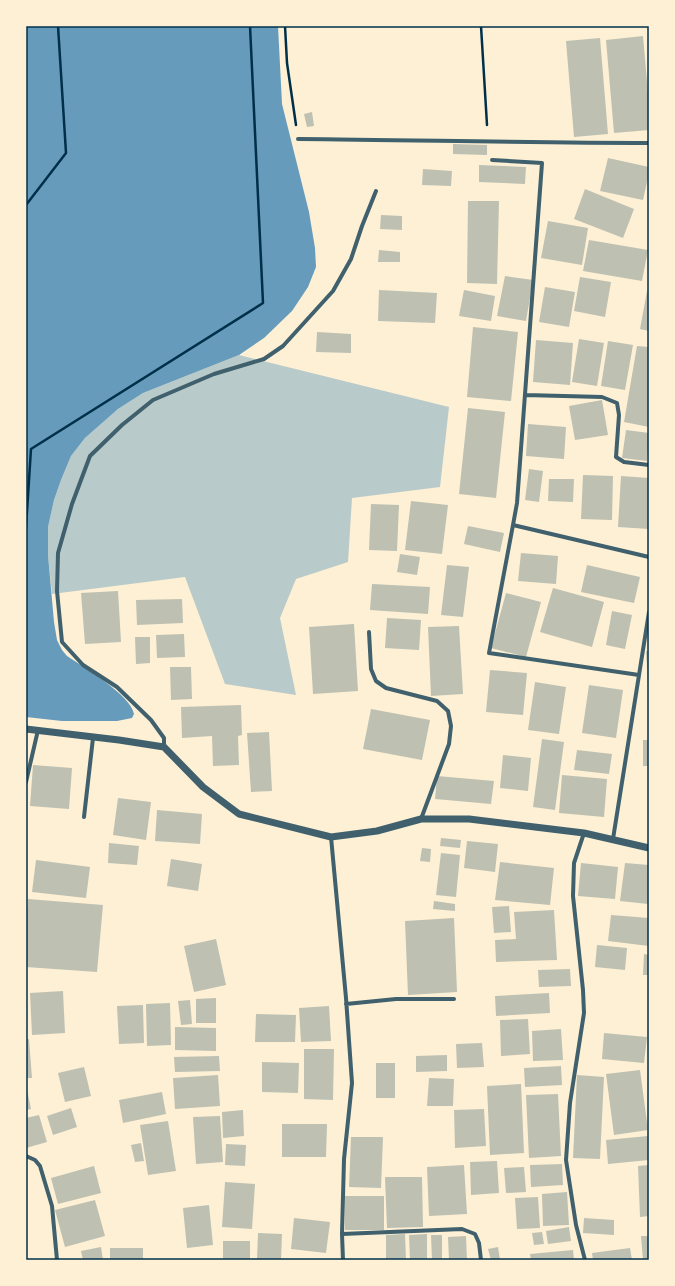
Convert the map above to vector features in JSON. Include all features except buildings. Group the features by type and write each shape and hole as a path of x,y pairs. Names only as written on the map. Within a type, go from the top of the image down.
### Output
{"street":[{"path":"298,139 649,143"},
{"path":"492,160 542,163 517,503 488,653 639,675"},
{"path":"164,747 164,738 151,720 117,687 83,665 62,642 57,591 58,553 72,504 90,456 122,425 153,400 214,374 264,359 284,346 333,291 351,259 376,191"},
{"path":"525,395 602,397 616,403 619,415 616,457 624,462 649,465"},
{"path":"513,525 649,557"},
{"path":"613,839 649,612"},
{"path":"369,632 371,669 376,681 386,688 437,702 448,711 451,726 449,744 421,820"},
{"path":"26,729 164,747 203,787 239,814 331,837 377,831 421,820 469,819 584,833 649,848"},
{"path":"26,782 38,730"},
{"path":"84,817 93,738"},
{"path":"584,833 574,863 573,896 584,1013 570,1103 566,1160 576,1225 585,1260"},
{"path":"331,837 352,1083 344,1158 342,1234 343,1260"},
{"path":"346,1004 396,999 454,999"},
{"path":"26,1156 35,1160 40,1166 52,1206 57,1260"},
{"path":"342,1234 462,1229 475,1234 479,1243 481,1260"}],"path":[{"path":"26,205 66,153 58,26"},
{"path":"26,527 31,449 263,303 250,26"},
{"path":"285,26 287,63 298,139"},
{"path":"481,26 488,141"}],"shaded area":[{"path":"239,355 449,407 440,487 352,498 348,562 296,579 280,618 296,695 225,684 185,577 52,594 48,555 48,527 54,500 61,480 71,456 85,438 118,409 143,393"}],"water":[{"path":"26,26 278,26 282,104 309,212 315,248 316,267 308,287 292,311 264,338 239,355 143,393 118,409 85,438 71,456 54,500 48,527 48,555 57,640 67,656 94,674 125,698 134,714 132,718 117,721 62,721 26,717"}]}
